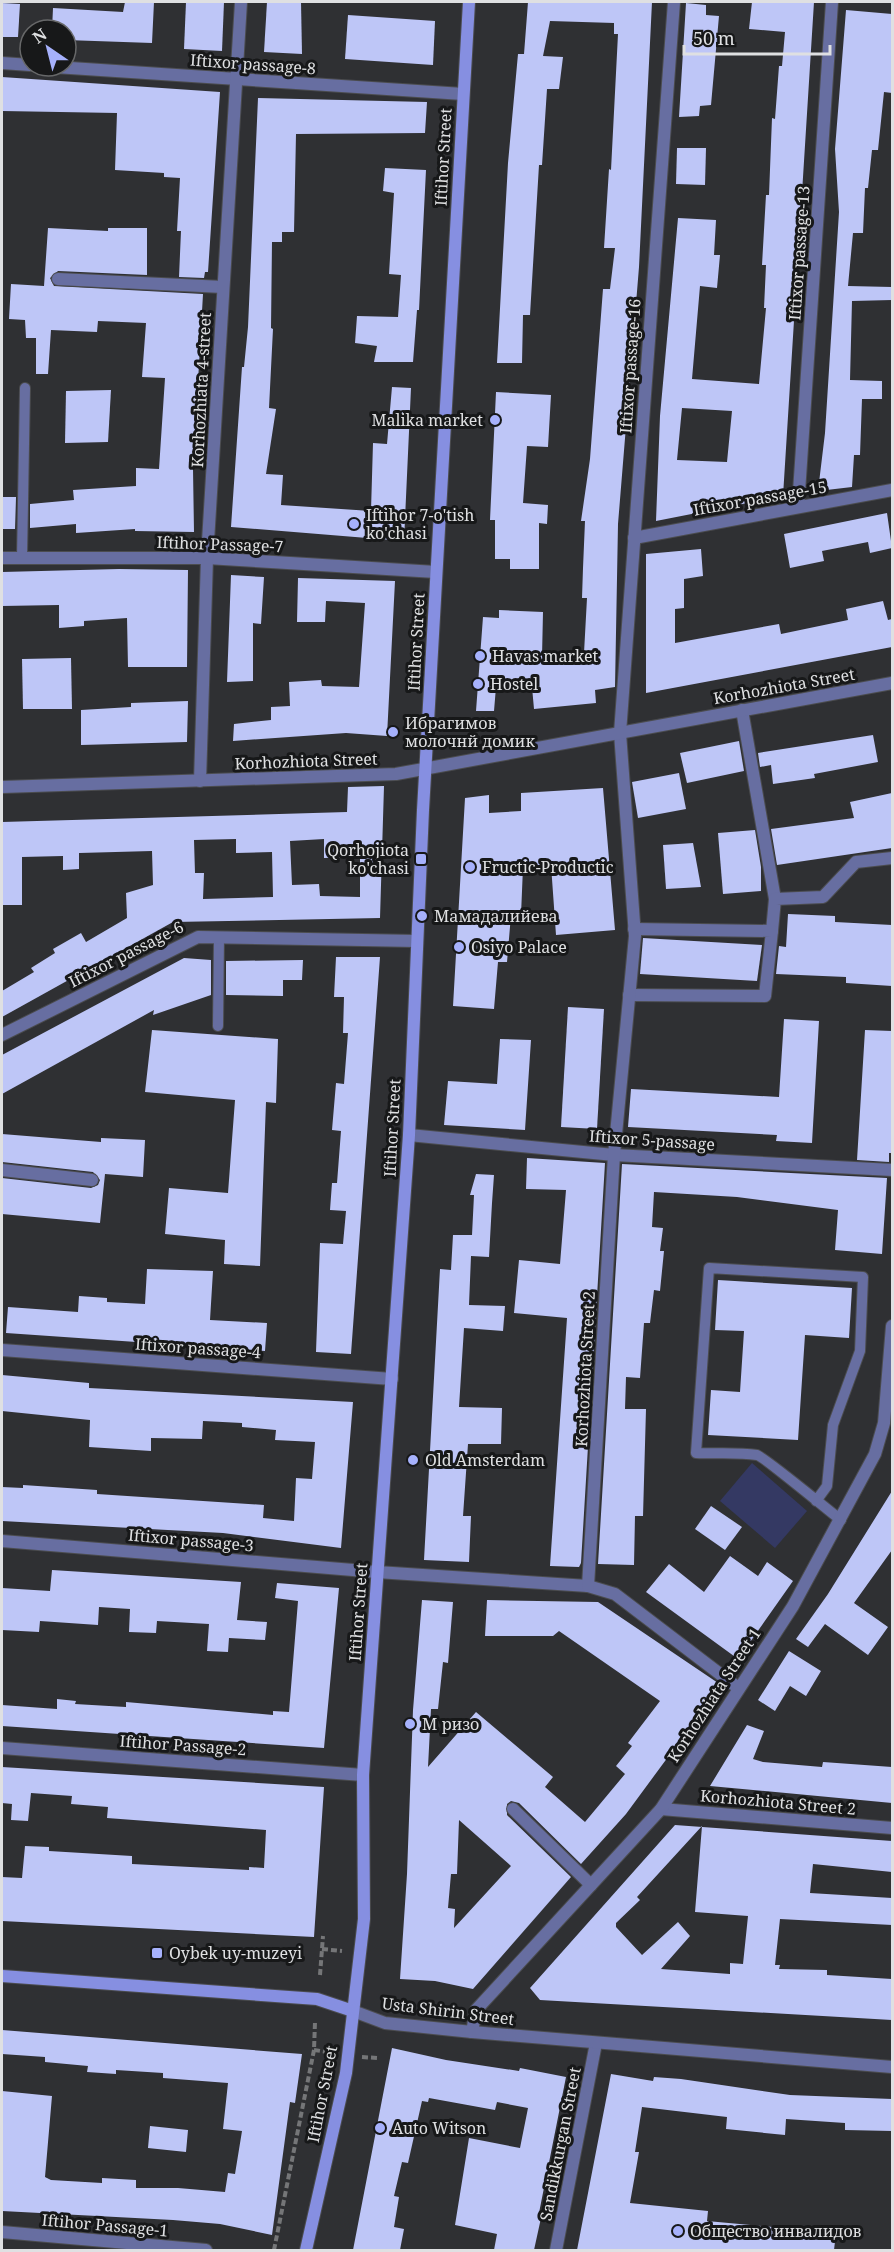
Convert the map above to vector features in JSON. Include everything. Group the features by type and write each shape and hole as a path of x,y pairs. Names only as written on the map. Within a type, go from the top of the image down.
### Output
{"main road":[{"name":"Iftihor Street","path":"306,2250 346,2073 364,1919 363,1775 409,1135 425,768 469,2"},
{"name":"Usta Shirin Street","path":"2,1976 317,1999 353,2012"}],"street":[{"name":"Korhozhiаta 4-street","path":"200,781 207,558 241,2"},
{"name":"Iftixor passage-16","path":"620,733 674,2"},
{"name":"Iftixor passage-13","path":"798,507 832,2"},
{"path":"2,63 18,64"},
{"name":"Iftixor passage-8","path":"78,69 463,94"},
{"path":"58,279 223,287"},
{"name":"Iftixor passage-15","path":"634,538 892,490"},
{"name":"Iftihor Passage-7","path":"2,558 207,558 436,572"},
{"name":"Korhozhiota Street","path":"2,787 396,774 892,683"},
{"path":"629,995 765,996 775,899 742,710"},
{"path":"614,1155 634,929 620,733"},
{"path":"775,899 823,897 856,862 892,858"},
{"path":"634,929 772,931"},
{"name":"Iftixor passage-6","path":"2,1035 192,939 219,937 417,941"},
{"name":"Iftixor 5-passage","path":"409,1135 614,1155 892,1170"},
{"name":"Korhozhiota Street 2","path":"588,1586 614,1155"},
{"path":"2,1170 92,1180"},
{"name":"Korhozhiаta Street 1","path":"472,2032 476,2010 661,1809 737,1687 793,1606 875,1454 884,1423 891,1371 892,1326"},
{"name":"Iftixor passage-4","path":"2,1350 392,1379"},
{"name":"Iftixor passage-3","path":"2,1541 377,1572 588,1586 615,1594 737,1687"},
{"name":"Iftihor Passage-2","path":"2,1748 363,1775"},
{"path":"513,1809 591,1885"},
{"name":"Korhozhiota Street 2","path":"661,1809 892,1828"},
{"name":"Usta Shirin Street","path":"353,2012 385,2023 472,2032 892,2067"},
{"name":"Sandikkurgаn Street","path":"556,2250 596,2043"},
{"name":"Iftihor Passage-1","path":"2,2232 206,2250"}],"lane":[{"path":"22,558 26,388"},
{"path":"218,1026 219,937"},
{"path":"816,1501 827,1486 833,1425 860,1351 863,1277 709,1268 696,1453 759,1455 816,1501 841,1520"}],"path":[{"path":"320,1975 323,1936"},
{"path":"322,1949 342,1951"},
{"path":"274,2250 314,2050 315,2022"},
{"path":"314,2050 328,2052"}],"shaded area":[{"path":"752,1463 807,1511 775,1548 720,1501"}],"building":[{"path":"125,2 154,2 152,43 78,40 78,18 53,18 53,8 123,12"},
{"path":"186,2 224,2 222,51 184,49"},
{"path":"267,2 301,2 302,54 264,52"},
{"path":"528,2 652,2 639,267 618,524 615,687 595,690 596,703 534,709 532,687 496,687 494,711 476,711 483,617 499,618 499,610 543,612 542,657 584,653 587,598 582,598 585,521 581,521 590,459 603,289 610,289 615,248 604,248 609,169 611,170 618,34 614,34 614,23 550,21 543,56 563,57 559,89 547,89 542,165 539,165 530,315 523,315 522,363 497,363 508,163 518,54 524,54"},
{"path":"752,2 814,2 783,496 656,521 660,416 678,218 716,220 714,255 720,255 717,288 700,286 692,379 759,384 766,308 764,308 766,265 762,265 766,195 769,195 772,118 775,119 779,66 782,66 785,32 749,29","holes":["682,408 732,411 727,462 677,460"]},
{"path":"2,3 20,4 18,37 2,37"},
{"path":"686,3 706,5 706,15 719,16 711,105 700,106 699,116 679,117"},
{"path":"846,10 892,14 892,93 884,92 878,150 872,150 868,188 865,188 863,233 853,233 848,286 892,287 892,300 852,301 850,380 882,381 882,399 862,399 860,455 854,455 852,487 818,491 825,433 839,212 835,149"},
{"path":"348,15 435,21 433,65 345,59"},
{"path":"2,77 220,92 208,272 205,272 204,278 179,277 181,231 177,231 180,178 164,177 164,173 115,170 117,113 2,111"},
{"path":"258,98 427,102 425,133 296,134 294,232 282,232 282,242 272,242 271,328 273,329 269,408 276,409 266,474 283,475 281,505 371,511 373,443 387,444 392,387 411,388 404,541 231,527 242,367 244,367 248,327"},
{"path":"677,148 706,148 705,185 676,184"},
{"path":"385,168 426,170 419,310 417,310 413,362 374,362 377,346 355,343 357,316 398,317 401,275 389,274 394,193 383,191"},
{"path":"48,228 108,231 108,228 147,228 147,275 58,271 50,278 54,286 203,294 193,469 194,532 135,531 135,529 76,533 76,524 30,528 30,504 74,500 73,490 136,486 136,468 159,469 165,378 142,377 146,323 98,321 97,332 51,330 48,374 36,374 36,338 26,338 25,320 9,319 11,284 44,286"},
{"path":"111,390 108,442 65,443 66,391"},
{"path":"496,392 551,395 548,447 527,446 523,503 548,505 547,524 539,523 539,569 510,569 510,559 495,559 495,520 490,520"},
{"path":"2,497 16,497 15,529 2,529"},
{"path":"887,513 892,548 870,553 868,542 822,551 824,561 790,568 784,534"},
{"path":"701,549 703,576 684,579 684,608 675,609 675,643 779,624 781,634 848,620 846,609 883,601 888,620 892,619 892,647 646,693 646,554"},
{"path":"188,570 187,667 128,667 127,618 84,621 84,626 59,628 59,605 2,606 2,572"},
{"path":"231,575 264,577 261,624 253,623 253,681 227,682"},
{"path":"298,578 395,581 387,736 346,733 233,741 234,724 271,720 271,707 290,706 289,682 321,680 322,686 359,687 365,603 326,601 325,622 297,622"},
{"path":"71,658 72,709 23,709 22,659"},
{"path":"188,701 187,742 81,745 81,710 131,707 131,703"},
{"path":"873,735 878,762 814,774 815,778 773,784 771,765 760,767 758,753"},
{"path":"739,741 744,771 687,783 680,753"},
{"path":"679,773 686,809 638,818 632,782"},
{"path":"384,786 380,918 173,922 2,1017 2,991 34,972 31,968 55,953 53,949 81,933 86,942 127,918 126,893 153,885 152,851 79,853 79,869 63,870 63,856 22,857 22,905 2,905 2,822 347,812 348,787","holes":["236,839 236,853 272,852 273,897 203,899 204,873 195,873 194,840","324,839 324,858 360,857 360,897 320,896 319,884 292,885 290,841"]},
{"path":"603,788 615,930 556,935 551,865 523,867 521,915 511,915 507,962 498,962 494,1009 453,1006 465,798 489,795 489,813 521,811 521,793"},
{"path":"892,793 892,848 777,865 771,829 854,818 850,802"},
{"path":"755,830 761,867 761,891 723,894 718,833"},
{"path":"693,843 701,887 666,889 663,845"},
{"path":"788,914 835,916 835,922 892,925 892,986 846,983 846,977 776,974 779,946 786,947"},
{"path":"643,938 762,945 757,981 640,974"},
{"path":"336,957 380,957 351,1354 316,1352 320,1243 343,1244 346,1211 330,1210 332,1183 337,1183 341,1131 332,1130 336,1083 344,1084 348,1033 343,1033 344,997 334,997"},
{"path":"184,958 211,960 211,995 153,1015 154,1010 2,1094 2,1055"},
{"path":"303,960 302,980 283,980 283,996 226,995 226,961"},
{"path":"568,1007 604,1009 597,1129 561,1127"},
{"path":"784,1019 819,1021 812,1143 776,1141 777,1135 628,1127 631,1089 779,1097"},
{"path":"152,1030 278,1039 276,1103 266,1102 260,1266 224,1264 225,1240 165,1234 169,1188 228,1193 235,1100 145,1092"},
{"path":"865,1030 892,1031 892,1153 889,1153 889,1162 857,1160"},
{"path":"500,1039 531,1040 525,1130 444,1125 448,1081 497,1084"},
{"path":"2,1134 101,1142 101,1138 145,1140 143,1177 105,1174 100,1223 2,1214 2,1178 91,1188 98,1185 100,1180 93,1172 2,1162"},
{"path":"527,1158 605,1163 579,1567 550,1566 567,1318 514,1313 519,1260 560,1264 566,1190 526,1189"},
{"path":"622,1164 887,1178 882,1254 835,1250 838,1210 737,1197 654,1192 652,1227 663,1228 660,1251 664,1251 660,1291 654,1290 650,1323 644,1323 640,1378 626,1377 625,1409 646,1409 643,1516 635,1516 634,1565 598,1564"},
{"path":"476,1174 494,1175 489,1257 471,1256 469,1305 505,1306 503,1331 464,1328 459,1407 502,1408 501,1444 468,1444 463,1516 471,1516 469,1562 424,1560 440,1269 451,1270 453,1235 472,1235 474,1195 470,1195"},
{"path":"147,1269 213,1271 210,1320 267,1323 265,1351 6,1333 8,1307 78,1312 79,1296 107,1298 107,1302 145,1304"},
{"path":"718,1280 852,1288 849,1338 805,1335 798,1440 708,1435 711,1390 740,1392 744,1331 715,1330"},
{"path":"2,1375 89,1383 89,1388 353,1402 341,1548 223,1533 2,1521 2,1487 23,1488 23,1485 97,1490 97,1494 264,1505 263,1518 294,1521 296,1478 312,1479 315,1442 275,1440 276,1430 242,1427 242,1423 203,1421 202,1439 151,1438 151,1451 89,1447 90,1420 2,1411"},
{"path":"892,1491 892,1550 854,1603 888,1627 868,1655 825,1624 808,1647 796,1639 828,1594"},
{"path":"711,1506 742,1527 725,1550 695,1529"},
{"path":"730,1556 758,1576 767,1562 793,1581 738,1659 646,1592 669,1564 704,1592"},
{"path":"52,1570 241,1582 237,1620 267,1622 265,1640 229,1638 228,1652 207,1651 209,1624 157,1621 156,1633 129,1632 130,1609 99,1607 98,1625 40,1621 39,1632 2,1630 2,1588 50,1591"},
{"path":"277,1583 339,1588 324,1748 2,1726 2,1705 57,1709 57,1699 76,1701 75,1704 126,1707 126,1702 273,1715 273,1711 289,1712 298,1601 275,1598"},
{"path":"422,1600 453,1602 448,1663 443,1662 438,1709 431,1709 428,1767 476,1712 553,1777 545,1787 585,1822 625,1774 616,1766 632,1746 628,1743 660,1701 559,1631 553,1636 485,1636 487,1600 598,1602 721,1685 626,1814 581,1864 519,1803 511,1801 507,1804 507,1815 571,1877 473,1989 435,1981 400,1979 407,1874 413,1710","holes":["459,1820 511,1866 454,1928 455,1909 448,1908 451,1874 457,1874"]},
{"path":"789,1651 821,1671 806,1696 790,1686 775,1711 758,1700"},
{"path":"747,1725 764,1731 753,1759 763,1762 822,1767 823,1762 892,1767 892,1803 710,1786"},
{"path":"2,1767 324,1787 314,1937 2,1921 2,1877 22,1878 25,1846 49,1847 49,1851 132,1856 132,1864 249,1870 249,1867 264,1868 266,1830 107,1818 108,1807 71,1804 72,1796 31,1793 28,1821 11,1820 12,1804 2,1803"},
{"path":"675,1825 701,1827 637,1897 640,1900 616,1923 616,1927 642,1955 678,1922 690,1936 661,1969 730,1974 730,1963 743,1964 748,1916 695,1912 702,1827 892,1841 892,1872 813,1864 810,1893 892,1898 892,1925 780,1919 775,1965 780,1965 779,1969 827,1970 827,1975 892,1979 892,2020 540,2000 530,1988"},
{"path":"2,2030 302,2054 295,2103 290,2102 272,2235 220,2224 2,2211 2,2091 52,2096 45,2177 51,2180 102,2183 102,2178 136,2180 136,2188 178,2188 225,2192 228,2173 235,2174 242,2131 223,2129 228,2083 163,2078 163,2073 116,2070 116,2074 87,2072 88,2066 45,2062 45,2057 2,2054"},
{"path":"392,2048 446,2060 519,2071 520,2068 566,2077 538,2218 541,2218 534,2250 494,2250 497,2234 455,2225 469,2138 520,2148 528,2108 497,2102 495,2110 429,2098 428,2102 422,2101 408,2163 402,2162 394,2196 399,2197 394,2227 404,2229 400,2250 353,2250"},
{"path":"611,2074 653,2081 654,2077 681,2079 790,2095 892,2099 892,2131 845,2130 845,2123 786,2119 785,2135 726,2129 727,2117 642,2107 635,2152 639,2152 630,2203 708,2211 707,2221 836,2233 834,2250 577,2250"},
{"path":"150,2126 188,2130 186,2152 148,2148"}],"place":[{"name":"Malika market","path":"495,420"},
{"name":"Iftihor 7-o'tish ko'chasi","path":"354,524"},
{"name":"Havas market","path":"480,656"},
{"name":"Hostel","path":"478,684"},
{"name":"Ибрагимов молочнй домик","path":"393,732"},
{"name":"Qorhojiota ko'chasi","path":"421,859"},
{"name":"Fructic-Productic","path":"470,867"},
{"name":"Мамадалийева","path":"422,916"},
{"name":"Osiyo Palace","path":"459,947"},
{"name":"Old Amsterdam","path":"413,1460"},
{"name":"М ризо","path":"410,1724"},
{"name":"Oybek uy-muzeyi","path":"157,1953"},
{"name":"Auto Witson","path":"380,2128"},
{"name":"Общество инвалидов","path":"678,2231"}]}
